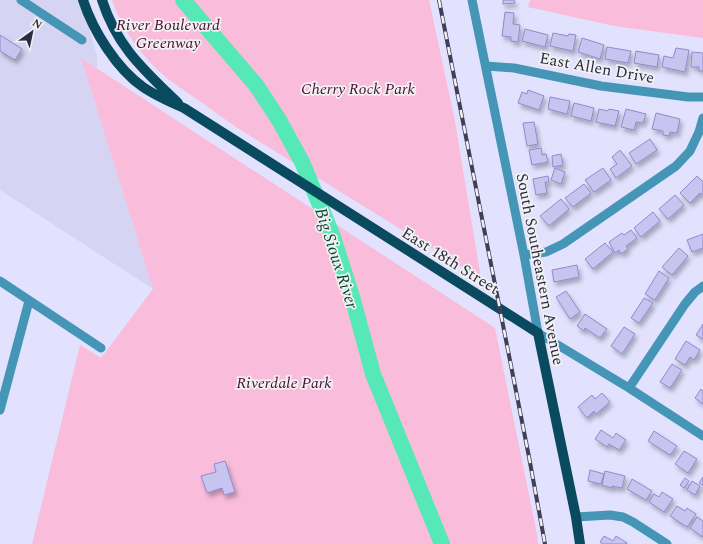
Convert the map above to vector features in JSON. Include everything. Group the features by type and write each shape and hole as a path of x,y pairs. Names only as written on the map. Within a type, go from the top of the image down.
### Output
{"main road":[{"path":"84,0 91,19 104,44 133,79 160,98 184,108"},
{"path":"102,0 112,26 127,50 184,108"},
{"name":"East 18th Street","path":"184,108 538,333"},
{"name":"South Southeastern Avenue","path":"538,333 576,517 580,544"}],"street":[{"path":"21,0 82,40"},
{"name":"South Southeastern Avenue","path":"472,0 524,256 538,333"},
{"name":"East Allen Drive","path":"486,66 514,68 601,86 688,97 703,97"},
{"path":"524,256 546,252 563,244 676,166 690,151 699,132 703,118"},
{"path":"0,281 101,348"},
{"path":"629,388 685,304 694,292 703,286"},
{"path":"0,410 29,301"},
{"name":"East 18th Street","path":"538,333 629,388 703,436"},
{"path":"576,517 610,515 623,516 667,544"}],"shaded area":[{"path":"0,0 81,0 97,56 97,68 81,58 153,289 0,190"}],"green space":[{"name":"Cherry Rock Park","path":"112,0 429,0 455,121 481,279 236,127 170,80 153,66 132,40 120,20"},
{"path":"530,0 703,0 703,38 614,26 528,7"},
{"name":"Riverdale Park","path":"81,58 495,328 538,544 32,544 80,345 101,358 153,289"}],"building":[{"path":"503,0 514,0 515,3 503,4"},
{"path":"505,12 514,13 513,24 520,25 518,42 511,41 511,37 502,36"},
{"path":"525,29 548,35 545,47 522,41"},
{"path":"553,33 568,36 569,34 576,35 573,51 550,46"},
{"path":"0,35 22,49 15,60 0,51"},
{"path":"582,38 604,45 600,59 578,52"},
{"path":"607,47 631,51 628,63 605,59"},
{"path":"676,48 689,50 685,72 662,67 664,56 673,58"},
{"path":"636,51 659,55 657,67 634,63"},
{"path":"692,52 703,53 703,71 699,71 699,67 691,67"},
{"path":"528,90 544,96 539,110 518,103 522,92 527,94"},
{"path":"550,97 570,101 567,114 548,109"},
{"path":"574,103 594,108 591,121 571,116"},
{"path":"599,109 619,111 615,126 596,122"},
{"path":"626,109 646,114 643,123 636,122 634,130 621,127"},
{"path":"656,113 680,119 677,133 670,132 669,136 663,135 663,131 652,129"},
{"path":"534,122 538,144 527,146 523,123"},
{"path":"650,139 657,150 636,164 629,153"},
{"path":"541,148 542,155 546,154 548,162 532,165 529,150"},
{"path":"620,150 632,166 616,178 610,169 617,164 612,157"},
{"path":"561,154 563,165 553,167 552,156"},
{"path":"555,168 565,172 561,184 551,180"},
{"path":"603,168 611,180 594,192 585,180"},
{"path":"548,176 549,182 545,182 547,193 536,195 533,179"},
{"path":"697,176 703,182 703,195 700,193 690,203 680,193"},
{"path":"584,184 591,193 573,207 565,198"},
{"path":"675,195 684,205 668,219 659,209"},
{"path":"561,199 569,209 549,226 540,216"},
{"path":"653,212 660,221 641,237 634,228"},
{"path":"631,230 637,238 626,246 628,249 621,254 619,250 615,253 609,242 622,233 624,235"},
{"path":"703,234 703,248 692,252 687,240"},
{"path":"605,243 613,252 593,269 585,259"},
{"path":"679,248 688,256 672,275 662,267"},
{"path":"577,265 579,277 554,282 552,270"},
{"path":"659,271 669,278 655,300 645,294"},
{"path":"566,291 580,312 570,319 556,297"},
{"path":"644,298 653,303 639,323 631,318"},
{"path":"585,314 607,329 600,338 585,328 584,331 577,326"},
{"path":"703,324 703,339 696,335"},
{"path":"624,327 635,334 622,354 611,346"},
{"path":"686,341 700,350 694,360 690,357 685,365 675,359"},
{"path":"672,364 682,370 670,388 660,382"},
{"path":"701,389 703,391 703,404 695,398"},
{"path":"602,393 610,402 596,414 594,411 587,418 578,407 592,395 595,399"},
{"path":"601,430 613,438 616,433 626,440 619,450 609,444 607,447 595,439"},
{"path":"654,431 677,446 670,455 648,441"},
{"path":"684,451 697,459 688,473 675,464"},
{"path":"225,461 235,492 224,495 222,488 207,493 201,476 216,472 214,464"},
{"path":"590,470 604,474 601,484 588,481"},
{"path":"605,471 625,476 622,488 612,486 612,488 602,485"},
{"path":"703,477 703,485 699,483"},
{"path":"685,478 689,481 684,488 680,485"},
{"path":"632,479 652,491 646,500 627,489"},
{"path":"692,481 700,486 695,495 687,490"},
{"path":"662,492 673,499 664,512 649,502 654,494 659,497"},
{"path":"677,506 685,511 687,508 696,514 687,527 670,516"},
{"path":"697,517 703,521 703,537 690,528"},
{"path":"604,536 613,541 616,536 627,543 603,544 600,542"}],"waterway":[{"name":"Big Sioux River","path":"183,0 256,85 279,120 302,162 332,234 353,300 373,374 442,544"}],"railway":[{"path":"439,0 545,544"}],"park label":[{"name":"River Boulevard Greenway","path":"168,33"}]}
